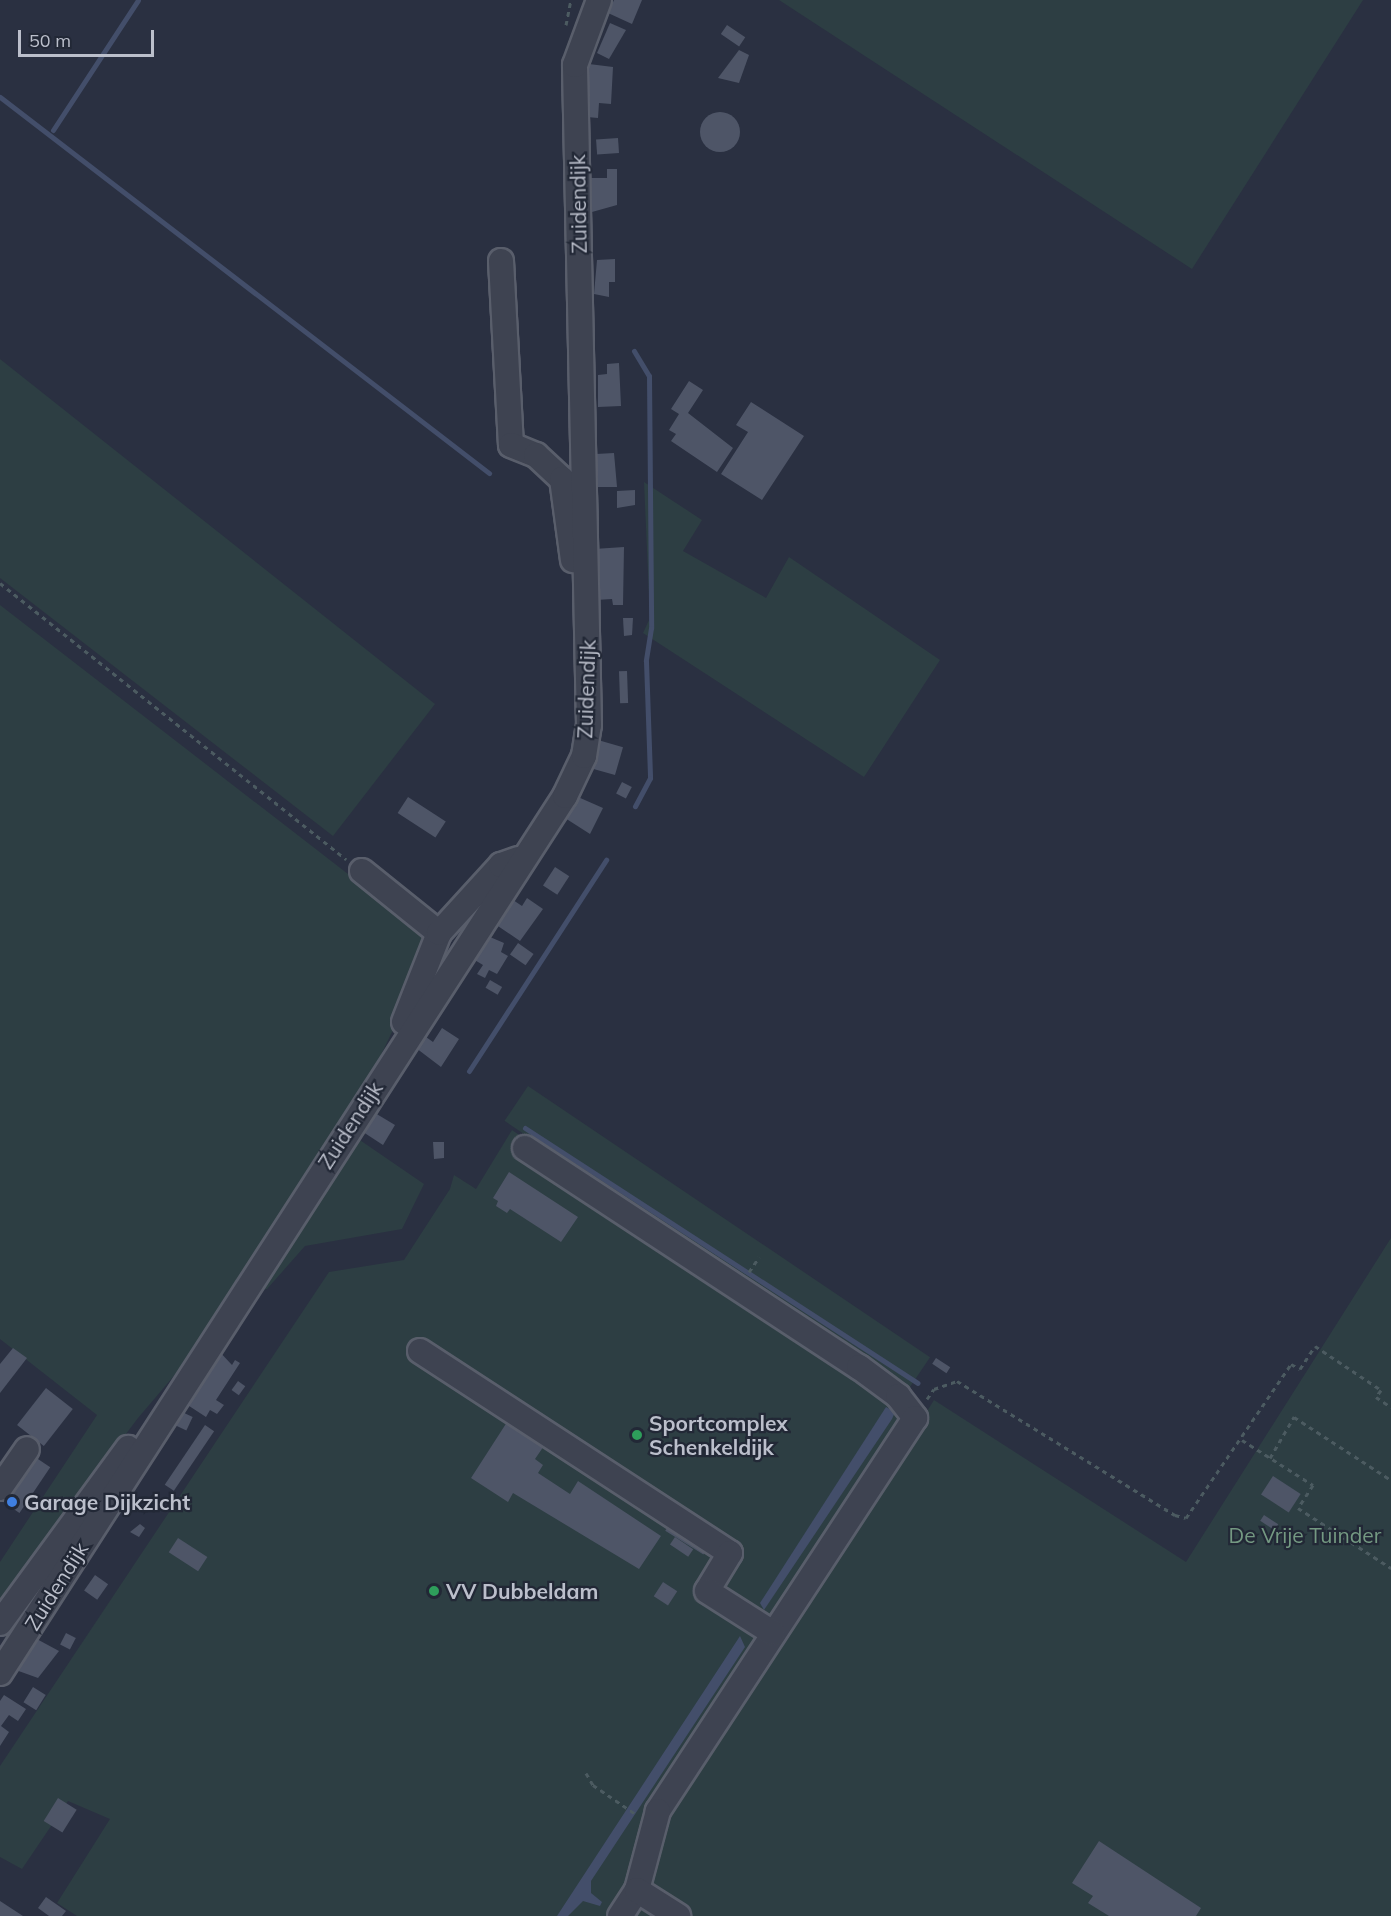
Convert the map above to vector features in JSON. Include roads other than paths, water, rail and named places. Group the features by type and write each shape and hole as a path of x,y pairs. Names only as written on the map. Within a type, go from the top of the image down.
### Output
{"street":[{"name":"Zuidendijk","path":"0,1673 386,1069 565,796 584,756 589,725 588,608 575,65 599,0"},
{"path":"501,261 511,445 536,454 562,478 575,573 588,608"},
{"path":"386,1069 439,933 501,865 525,856"},
{"path":"362,871 439,933"},
{"path":"525,1148 859,1367 898,1396 915,1418 658,1811 637,1890 620,1916"},
{"path":"420,1351 730,1553 707,1591 773,1634"},
{"name":"Zuidendijk","path":"0,1623 107,1474 189,1376"},
{"path":"0,1488 27,1449"},
{"path":"637,1890 678,1916"}],"water":[{"path":"886,1407 895,1412 892,1419 764,1610 760,1603"},
{"path":"740,1636 745,1647 591,1881 591,1893 602,1902 600,1906 583,1901 568,1916 557,1916"}],"waterway":[{"path":"53,130 138,0"},
{"path":"0,97 489,473"},
{"path":"634,351 649,376 651,628 646,661 650,778 635,806"},
{"path":"469,1071 606,860"},
{"path":"525,1128 917,1383"}],"place":[{"name":"Sportcomplex Schenkeldijk","path":"637,1435"},
{"name":"Garage Dijkzicht","path":"12,1502"},
{"name":"VV Dubbeldam","path":"434,1591"}],"park label":[{"name":"De Vrije Tuinder","path":"1305,1535"}]}
